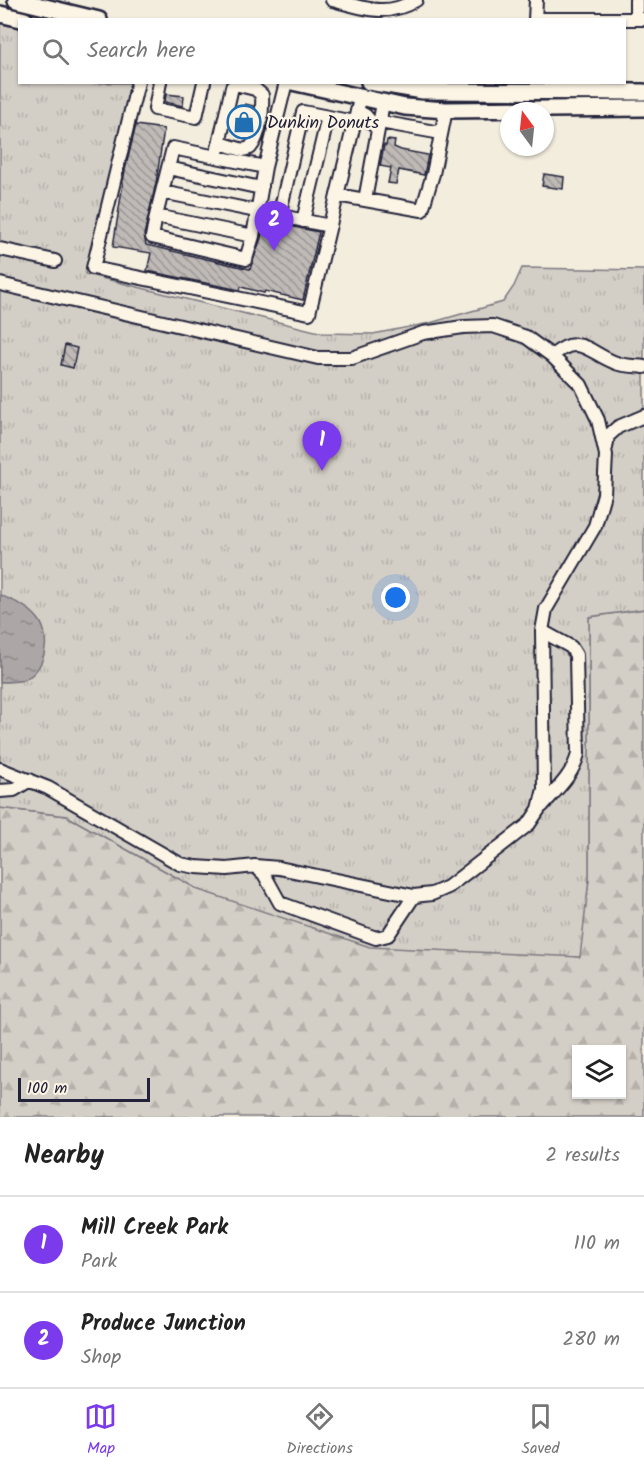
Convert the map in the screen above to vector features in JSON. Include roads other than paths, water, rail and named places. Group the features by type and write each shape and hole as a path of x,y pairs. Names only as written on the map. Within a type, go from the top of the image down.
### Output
{"main road":[{"path":"16,0 91,18"},
{"path":"0,14 18,18"},
{"path":"297,84 357,110 383,103 446,110 500,109"},
{"path":"381,84 423,91 535,87 644,92"},
{"path":"554,108 644,108"}],"street":[{"path":"332,0 383,11 406,6 416,0"},
{"path":"535,18 536,0"},
{"path":"636,0 640,19"},
{"path":"138,84 93,268 309,314 357,110"},
{"path":"160,84 154,109 196,117 204,84"},
{"path":"216,157 232,87 235,84 255,89 262,95 263,105 255,142 250,148 243,150 220,143"},
{"path":"265,167 173,148 152,237 246,259 286,84"},
{"path":"535,87 544,102"},
{"path":"365,200 383,103"},
{"path":"279,216 302,114 305,112 328,117 357,110"},
{"path":"357,110 379,126 441,133"},
{"path":"337,195 422,210 433,174 446,110"},
{"path":"303,220 328,117"},
{"path":"168,168 261,188"},
{"path":"162,192 330,226"},
{"path":"156,216 253,236"},
{"path":"0,249 55,261"},
{"path":"0,284 318,358 352,358 423,333 463,327 493,326 526,338 552,356 581,385 598,420 606,455"},
{"path":"552,356 560,349 573,344 589,348 618,364 644,367"},
{"path":"539,809 544,789 542,632 546,609 595,526 604,494 608,436 618,427 644,416"},
{"path":"0,769 48,788 180,864 227,869 255,866 279,868 414,896 432,894 448,887 529,824 575,765 578,754 576,655 571,647 542,632"},
{"path":"0,791 14,790 30,780"},
{"path":"255,866 264,874 280,903 376,938 388,935 414,896"}],"water":[{"path":"0,595 31,611 43,627 45,636 44,654 37,670 31,676 14,682 0,682"}],"place":[{"name":"Dunkin Donuts","path":"244,122"},
{"name":"Produce Junction","path":"274,251"},
{"name":"Mill Creek Park","path":"322,471"}]}
